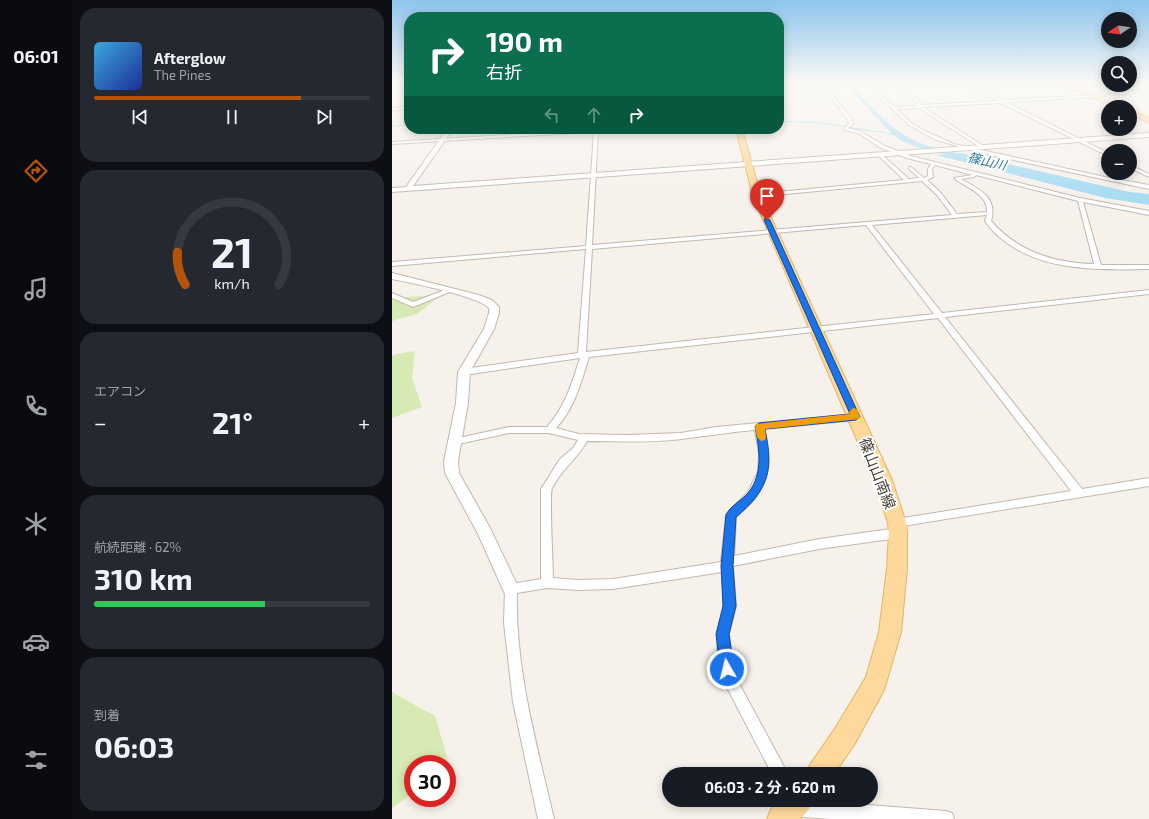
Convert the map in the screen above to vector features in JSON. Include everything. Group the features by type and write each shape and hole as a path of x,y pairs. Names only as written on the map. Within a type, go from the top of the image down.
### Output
{"main road":[{"name":"篠山山南線","path":"740,134 757,196 883,480 897,528 897,569 890,632 876,682 845,736 824,767"}],"street":[{"path":"851,122 845,129 859,132 877,144 902,154 1080,200 1149,213"},
{"path":"910,122 918,130 945,142 971,149 1149,187"},
{"path":"943,122 983,148"},
{"path":"1042,122 1101,152"},
{"path":"408,189 446,134"},
{"path":"392,143 534,134"},
{"path":"550,430 560,419 569,405 583,355 595,134"},
{"path":"392,190 1149,135"},
{"path":"881,155 908,182"},
{"path":"757,196 922,180 931,177 930,169 934,163"},
{"path":"911,168 922,180 939,194 956,216"},
{"path":"1137,170 1149,176"},
{"path":"983,176 956,178 972,187 989,202 990,213 988,221 999,235 1030,254 1054,261 1098,267 1149,267"},
{"path":"1080,200 1098,267"},
{"path":"392,264 990,213"},
{"path":"868,224 1080,494"},
{"path":"392,276 476,297 489,302 494,307 489,329 464,372 462,404 451,460 452,473 485,532 511,589 510,623 520,702 546,819"},
{"path":"392,295 413,305 450,290"},
{"path":"464,372 583,355 1149,292"},
{"path":"454,442 509,430 550,430 584,437 628,438 681,436 716,430 856,417"},
{"path":"759,426 764,454 763,472 752,495 731,515 728,564 730,606 723,634 725,659 729,678 776,767"},
{"path":"547,583 546,489 564,462 577,450 584,437"},
{"path":"511,589 547,583 578,585 613,584 728,564 897,528 1149,482"},
{"path":"797,807 804,809 946,819"}],"green space":[{"path":"441,295 417,314 392,321 392,298"},
{"path":"415,351 412,378 422,407 392,418 392,355"},
{"path":"392,692 435,716 446,755 404,755 404,799 392,808"}],"water":[{"path":"961,153 1130,192 1149,194 1149,205 1106,198 936,155"}],"waterway":[{"path":"805,122 822,123 899,135"},
{"name":"篠山川","path":"885,122 905,139 923,146 972,159"},
{"path":"392,126 404,125"}],"slow traffic":[{"path":"761,437 759,426 856,417 853,412"}],"route":[{"path":"727,669 723,634 730,606 727,566 731,515 752,495 763,472 764,454 759,426 856,417 767,220"}]}
